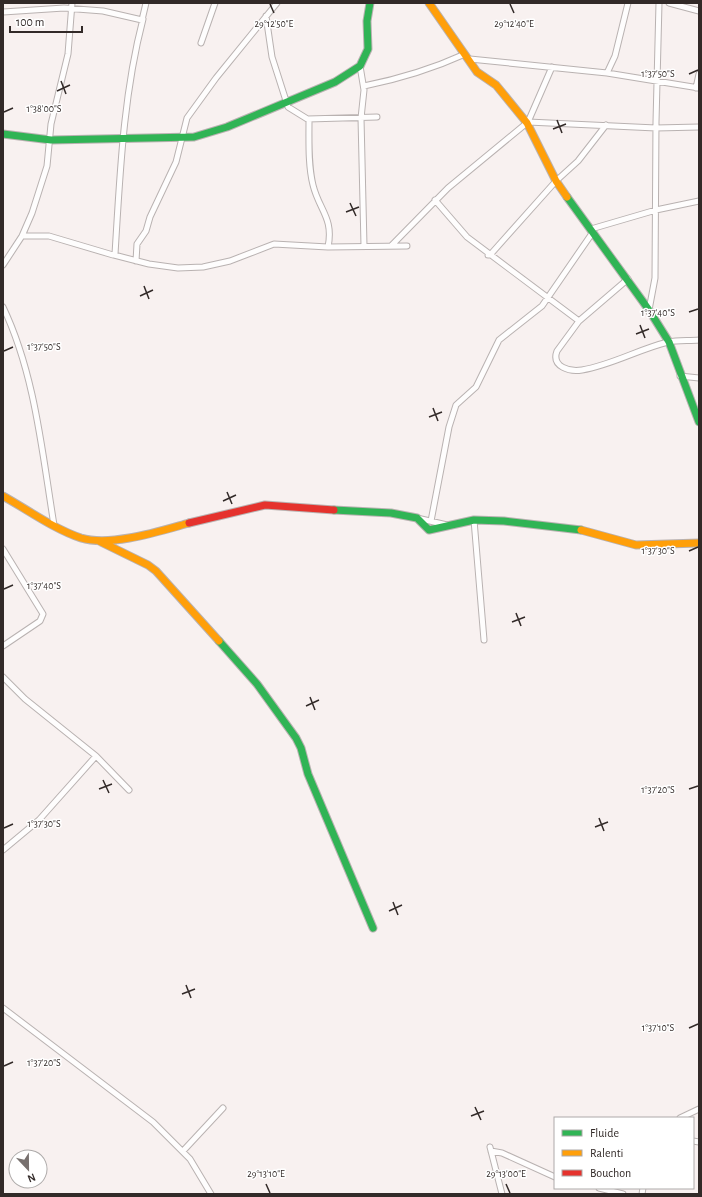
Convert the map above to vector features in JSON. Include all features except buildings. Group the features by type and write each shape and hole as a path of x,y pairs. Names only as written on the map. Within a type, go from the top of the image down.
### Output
{"street":[{"path":"28,3 28,10"},
{"path":"114,255 120,198 122,139 132,64 146,3"},
{"path":"201,43 215,3"},
{"path":"136,261 137,244 146,231 150,217 176,162 187,118 276,3"},
{"path":"3,134 50,140 194,137 206,134 336,82 360,66 368,49 367,21 370,3"},
{"path":"607,73 615,56 628,3"},
{"path":"649,310 656,278 656,128 659,3"},
{"path":"669,3 699,11"},
{"path":"433,4 477,72 496,85 528,123 556,181 649,310 669,342 680,376 699,422"},
{"path":"3,265 22,236 32,213 47,166 51,124 68,54 72,6"},
{"path":"3,12 72,6 143,19"},
{"path":"266,16 272,57 290,109 308,119 377,117"},
{"path":"364,86 401,78 467,56 607,73 698,88 699,74"},
{"path":"360,66 364,86 360,118 364,246"},
{"path":"391,246 435,200 528,123 552,67"},
{"path":"308,119 312,183 329,223 330,236 328,247"},
{"path":"528,123 656,128 699,127"},
{"path":"488,255 556,181 578,161 606,125"},
{"path":"435,200 467,237 488,255 579,321"},
{"path":"431,521 449,427 456,405 476,387 499,340 533,314 548,298 592,230 656,210 699,201"},
{"path":"22,236 48,236 89,250 173,268 203,267 230,262 274,244 328,247 407,246"},
{"path":"628,279 579,321 556,351 555,355 557,364 562,368 580,370 586,369 669,342 699,340"},
{"path":"3,307 17,337 36,414 54,525"},
{"path":"680,376 699,378"},
{"path":"3,496 54,525 82,538 109,540 146,535 204,518 261,505 306,509 359,510 391,513 447,525"},
{"path":"417,518 429,530 474,520 504,521 576,529 636,545 699,543"},
{"path":"474,520 484,640"},
{"path":"95,539 148,565 156,571 257,684 301,748 308,774 373,928"},
{"path":"3,548 43,614 40,621 3,646"},
{"path":"3,678 25,699 96,756 129,790"},
{"path":"3,850 39,820 96,756"},
{"path":"3,1008 86,1073 136,1108 190,1159 211,1194"},
{"path":"183,1151 223,1108"},
{"path":"682,1117 699,1109"},
{"path":"502,1194 490,1149 554,1177"},
{"path":"603,1189 623,1194"}],"traffic: fast":[{"path":"3,134 51,140 194,137 227,127 335,82 360,66 368,49 367,21 370,3"},
{"path":"567,197 649,310 669,342 699,422"},
{"path":"334,510 391,513 417,518 429,530 474,520 504,521 581,530"},
{"path":"219,641 257,684 296,738 301,748 308,774 373,928"}],"traffic: slow":[{"path":"429,3 477,72 496,85 527,123 556,181 567,197"},
{"path":"3,496 61,530 81,538 93,540 106,541 135,537 189,523"},
{"path":"581,530 636,545 699,543"},
{"path":"99,541 148,565 156,571 219,641"}],"traffic: jam":[{"path":"189,523 265,505 334,510"}]}
